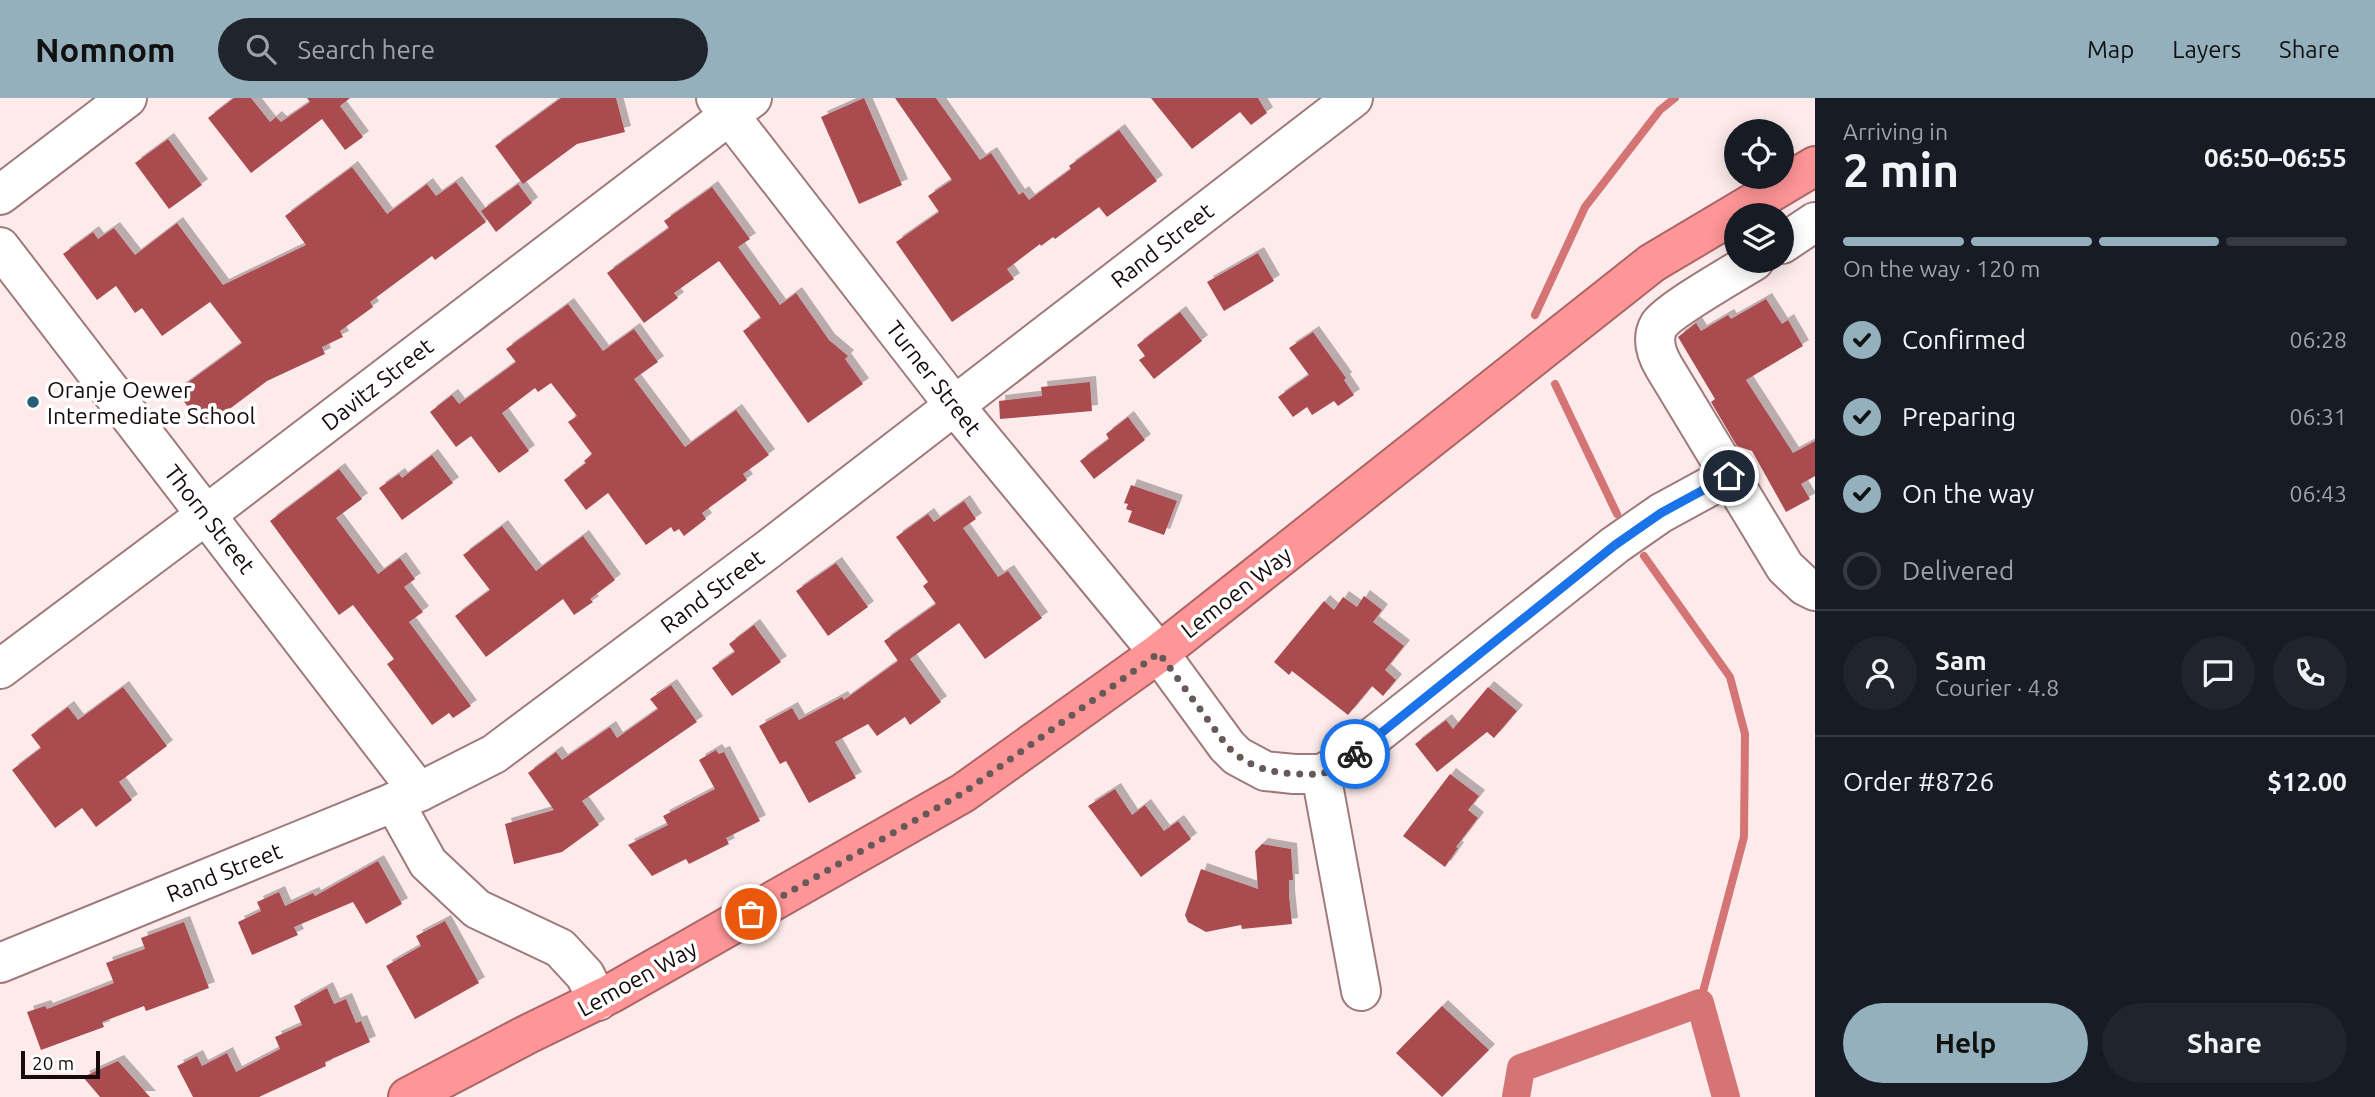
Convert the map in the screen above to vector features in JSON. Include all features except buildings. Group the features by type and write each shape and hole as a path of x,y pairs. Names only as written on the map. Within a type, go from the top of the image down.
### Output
{"highway":[{"name":"Lemoen Way","path":"408,1097 598,1000 963,793 1159,653 1652,263 1815,166"}],"street":[{"path":"0,195 127,98"},
{"name":"Rand Street","path":"0,963 406,797 470,767 510,742 770,548 1353,98"},
{"name":"Turner Street","path":"732,104 954,405 1159,653 1209,725 1237,756 1265,771 1321,774"},
{"name":"Davitz Street","path":"0,669 207,514 732,104"},
{"path":"1794,236 1815,222"},
{"name":"Thorn Street","path":"0,247 207,514 406,797 428,863 478,909 560,947 584,975 598,1000"},
{"path":"1735,273 1672,313 1659,326 1656,337 1658,356 1786,566 1805,586 1815,592"},
{"path":"1361,991 1321,774 1351,756 1615,545 1661,513 1729,476"}],"waterway":[{"path":"1535,315 1585,207 1660,110 1675,98"},
{"path":"1555,384 1617,514"},
{"path":"1644,556 1730,677 1745,734 1744,837 1700,1003"},
{"path":"1516,1097 1521,1068 1700,1003 1726,1097"}],"way so far":[{"path":"751,914 963,793 1159,653 1209,725 1237,756 1252,765 1265,771 1321,774 1355,754"}],"place":[{"name":"Oranje Oewer Intermediate School","path":"33,402"}],"route":[{"path":"1355,754 1615,545 1661,513 1729,476"}]}
